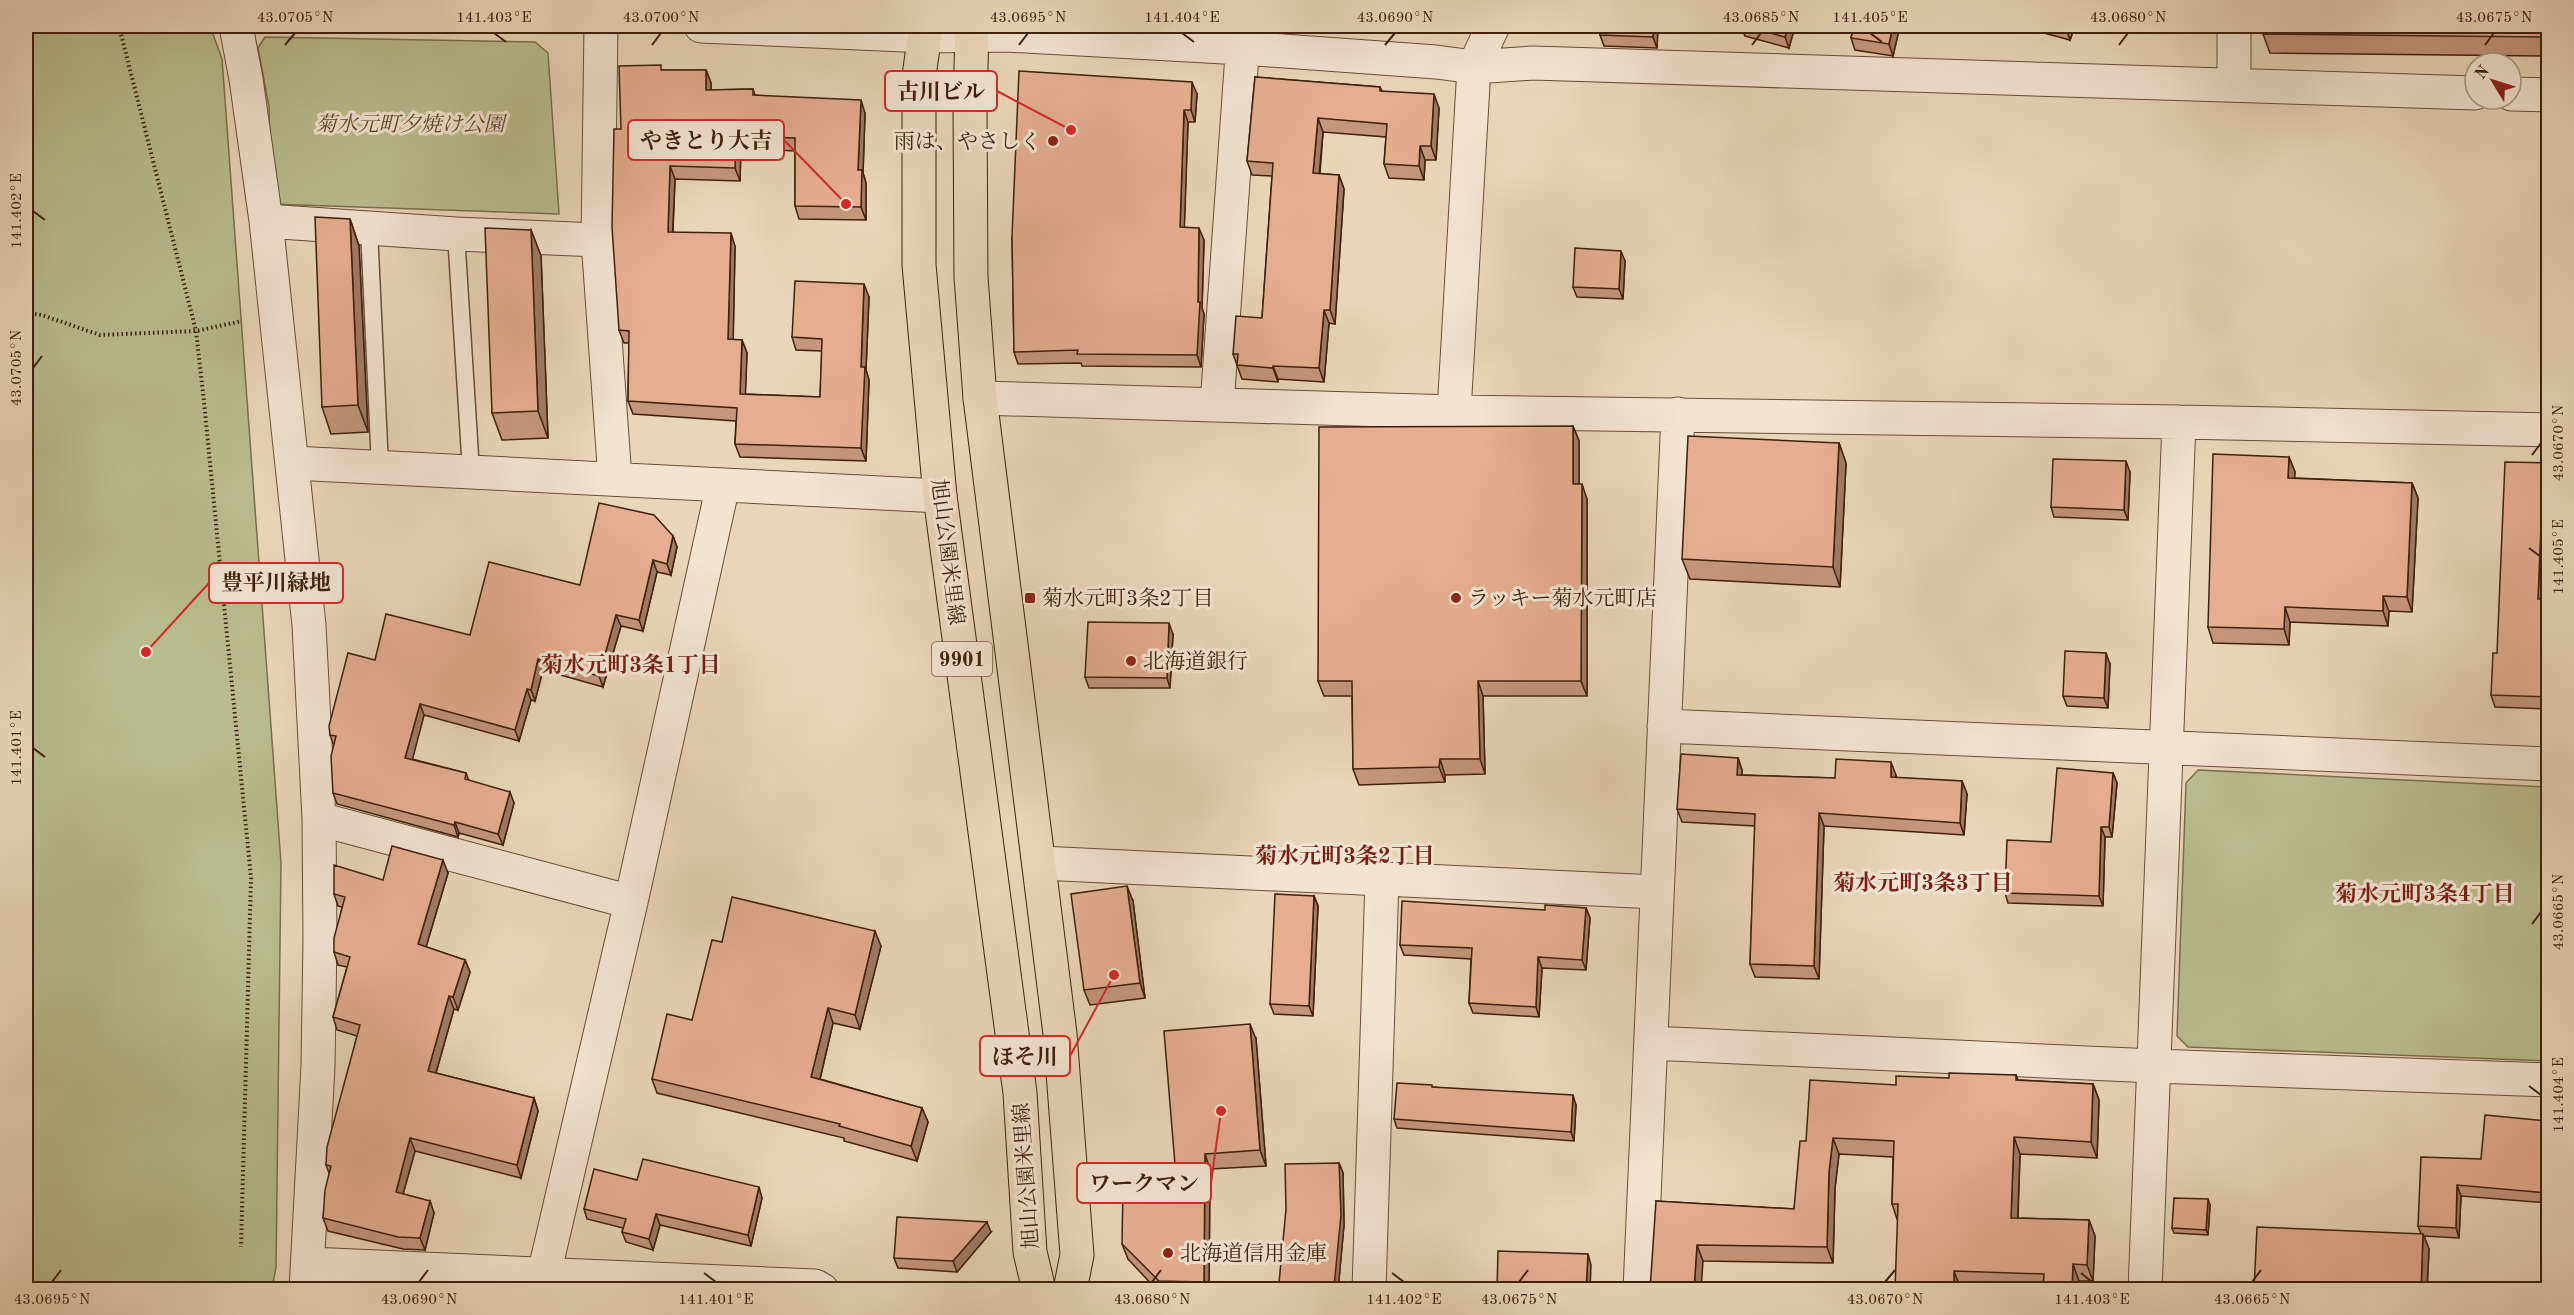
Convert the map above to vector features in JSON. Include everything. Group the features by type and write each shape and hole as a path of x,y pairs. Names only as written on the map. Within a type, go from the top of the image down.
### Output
{"main road":[{"name":"旭山公園米里線","path":"926,31 919,76 919,265 940,496 1020,1093 1030,1252 1039,1290"},
{"name":"9901","path":"972,31 971,277 980,398 1060,1034 1077,1255 1070,1290"}],"street":[{"path":"236,26 266,221 309,625 319,819 318,1066 307,1277 544,1274 815,1286 822,1290"},
{"path":"601,26 598,240 615,479"},
{"path":"701,26 972,31 1006,35 1243,37 1474,67 1533,63 2463,93"},
{"path":"1454,412 1474,67 1493,26"},
{"path":"2234,26 2234,85"},
{"path":"1217,405 1243,37"},
{"path":"2523,94 2548,95"},
{"path":"266,221 456,234 598,240"},
{"path":"980,398 1454,412 2179,422 2548,430"},
{"path":"1640,1290 1678,414"},
{"path":"2145,1290 2179,422"},
{"path":"293,462 940,496"},
{"path":"544,1274 632,902 723,485"},
{"path":"1664,726 2548,764"},
{"path":"319,819 632,902"},
{"path":"1040,863 1657,891"},
{"path":"1369,1290 1382,879"},
{"path":"1651,1043 2154,1066 2548,1080"}],"lane":[{"path":"369,229 381,466"},
{"path":"456,234 471,471"}],"path":[{"path":"119,26 196,331 252,878 241,1247"},
{"path":"26,313 42,315 100,335 196,331 276,314"}],"green space":[{"path":"26,26 210,26 222,59 281,863 276,1267 272,1289 26,1289"},
{"name":"菊水元町夕焼け公園","path":"265,37 535,42 548,53 559,214 271,204 269,107 258,48"},
{"path":"2198,770 2548,787 2548,1061 2188,1047 2177,1036 2186,783"}],"building":[{"path":"1600,26 1653,26 1653,37 1600,35"},
{"path":"1744,26 1788,26 1785,37"},
{"path":"1854,26 1893,26 1889,44 1851,38"},
{"path":"2263,26 2548,26 2548,42 2544,42 2544,37 2263,34"},
{"path":"661,65 661,70 706,70 706,90 753,89 753,95 861,100 858,170 862,170 861,207 795,206 795,138 736,136 735,168 670,166 668,232 731,233 728,339 742,340 740,394 820,397 822,339 792,337 795,281 864,284 861,367 865,367 861,448 735,444 737,408 628,401 629,331 619,330 612,227 614,129 621,129 619,66"},
{"path":"1019,71 1192,82 1191,110 1184,110 1180,227 1199,228 1198,302 1200,302 1197,355 1077,354 1078,350 1014,352 1012,237"},
{"path":"1255,77 1380,87 1380,91 1434,94 1431,146 1420,146 1419,166 1384,164 1387,124 1318,118 1313,173 1339,175 1330,310 1324,310 1319,368 1237,365 1238,354 1233,354 1236,316 1262,318 1273,163 1247,161"},
{"path":"315,217 350,219 358,405 322,407"},
{"path":"485,228 531,230 538,411 492,413"},
{"path":"1575,248 1621,251 1619,289 1573,287"},
{"name":"ラッキー菊水元町店","path":"1573,426 1573,484 1582,484 1581,681 1478,681 1480,759 1440,759 1439,767 1353,769 1352,681 1318,681 1319,427"},
{"path":"1688,436 1839,443 1833,567 1682,559"},
{"path":"2213,454 2289,457 2288,478 2412,483 2407,597 2383,596 2383,611 2285,607 2284,629 2208,627"},
{"path":"2053,459 2126,461 2124,510 2051,507"},
{"path":"2505,462 2548,463 2548,525 2541,525 2538,599 2548,599 2548,697 2491,695 2493,653 2497,653"},
{"path":"599,503 654,515 673,536 667,564 653,560 639,620 616,615 599,676 538,659 531,690 527,689 515,730 420,704 405,758 466,773 465,779 510,792 498,834 455,822 454,825 333,793 331,756 336,736 330,735 329,726 348,653 375,660 386,614 470,635 489,562 580,585"},
{"name":"北海道銀行","path":"1088,622 1169,623 1167,678 1085,677"},
{"path":"2065,651 2106,653 2104,698 2063,696"},
{"path":"1681,754 1738,758 1737,775 1835,778 1836,759 1891,762 1891,777 1962,781 1960,823 1819,813 1814,966 1750,964 1755,814 1677,809"},
{"path":"2057,768 2113,773 2109,827 2101,827 2099,896 2005,893 2007,840 2051,842"},
{"path":"392,846 443,860 418,944 465,960 453,997 449,996 428,1071 534,1098 517,1165 410,1138 396,1192 430,1201 420,1238 398,1237 323,1218 325,1190 331,1166 326,1165 327,1147 360,1025 333,1017 350,957 334,952 334,938 345,897 334,894 334,865 383,880"},
{"path":"1127,886 1140,983 1084,990 1071,894"},
{"path":"1275,894 1314,896 1309,1006 1270,1004"},
{"path":"732,897 875,931 855,1015 828,1008 811,1077 922,1108 911,1146 839,1126 840,1124 652,1079 667,1014 692,1020 712,940 722,942"},
{"path":"1402,901 1545,910 1545,905 1586,908 1582,960 1538,957 1536,1007 1469,1003 1472,948 1400,945"},
{"path":"1250,1024 1260,1150 1205,1154 1204,1282 1159,1281 1122,1244 1123,1188 1177,1189 1164,1031"},
{"path":"1949,1073 2016,1075 2016,1080 2093,1084 2091,1142 2014,1137 2011,1218 2089,1220 2087,1265 2073,1264 2072,1290 2043,1290 2044,1274 1954,1271 1954,1290 1895,1290 1898,1204 1892,1204 1894,1141 1833,1138 1829,1172 1827,1247 1697,1245 1694,1290 1650,1290 1656,1201 1794,1209 1800,1141 1806,1141 1810,1080 1896,1085 1896,1076 1949,1078"},
{"path":"1397,1083 1573,1095 1571,1132 1394,1119"},
{"path":"2485,1115 2548,1121 2548,1193 2457,1185 2456,1228 2418,1226 2421,1157 2481,1159"},
{"path":"643,1159 759,1187 748,1235 656,1214 649,1239 622,1232 626,1219 584,1209 594,1169 637,1180"},
{"path":"1339,1163 1341,1215 1334,1287 1279,1283 1286,1209 1285,1164"},
{"path":"2174,1198 2208,1199 2206,1230 2172,1228"},
{"path":"897,1217 987,1222 953,1261 894,1258"},
{"path":"2257,1227 2423,1234 2421,1290 2254,1290"},
{"path":"1498,1251 1588,1254 1586,1290 1497,1290"}],"place":[{"name":"古川ビル","path":"1071,130"},
{"name":"雨は、やさしく","path":"1053,141"},
{"name":"やきとり大吉","path":"846,204"},
{"name":"菊水元町3条2丁目","path":"1030,598"},
{"name":"ラッキー菊水元町店","path":"1456,598"},
{"name":"豊平川緑地","path":"146,652"},
{"name":"北海道銀行","path":"1131,661"},
{"name":"ほそ川","path":"1114,975"},
{"name":"ワークマン","path":"1221,1111"},
{"name":"北海道信用金庫","path":"1168,1253"}],"district":[{"name":"菊水元町3条1丁目","path":"631,664"},
{"name":"菊水元町3条2丁目","path":"1345,855"},
{"name":"菊水元町3条3丁目","path":"1923,882"},
{"name":"菊水元町3条4丁目","path":"2425,893"}]}
